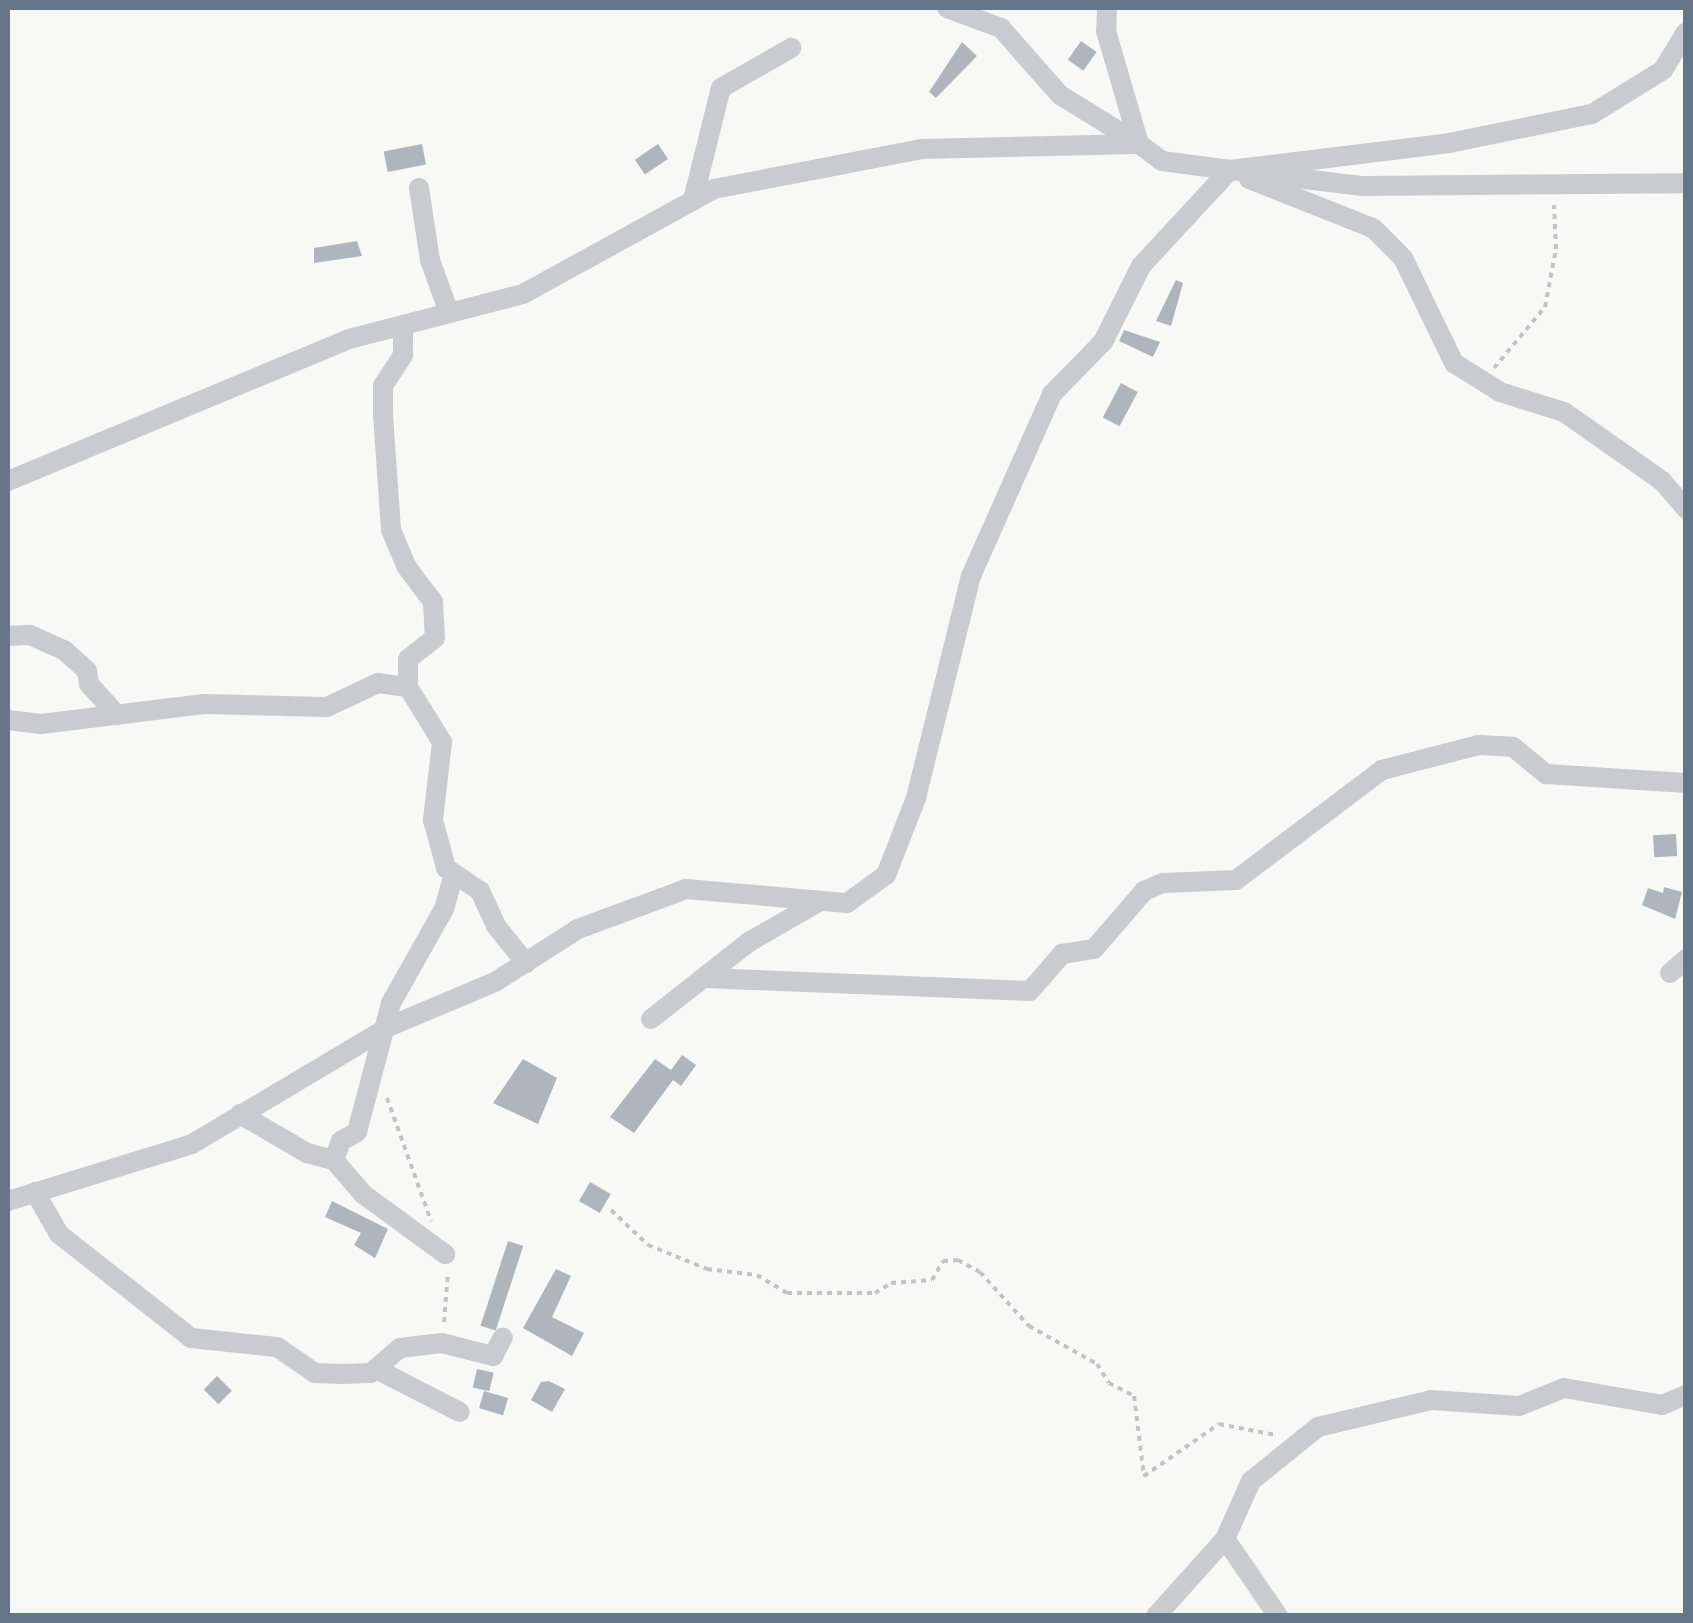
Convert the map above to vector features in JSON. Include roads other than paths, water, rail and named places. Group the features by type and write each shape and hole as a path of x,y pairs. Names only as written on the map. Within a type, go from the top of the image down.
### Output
{"street":[{"path":"946,8 1001,28 1060,94 1162,161 1362,186 1686,183"},
{"path":"1107,8 1106,31 1140,144"},
{"path":"8,1201 192,1144 388,1027 526,963 578,930 686,889 847,902 886,875 916,798 971,576 1052,394 1103,342 1141,266 1230,170 1385,153 1592,114 1662,70 1686,32"},
{"path":"693,200 721,88 791,48"},
{"path":"8,481 348,339 524,294 714,189 921,149 1140,144"},
{"path":"1230,170 1373,228 1403,258 1454,363 1482,381 1564,412 1662,481 1686,510"},
{"path":"419,188 430,260 449,313"},
{"path":"403,325 403,354 384,386 392,530 406,566 433,602 435,638 408,658 408,687 442,742 433,820 446,868 480,891 496,926 526,963"},
{"path":"8,636 30,636 64,650 88,671 89,684 117,715"},
{"path":"8,720 41,724 204,704 327,707 378,683 408,687"},
{"path":"706,978 1030,991 1062,954 1094,949 1144,891 1163,882 1236,880 1382,770 1479,745 1513,747 1546,774 1686,783"},
{"path":"334,1160 341,1141 357,1132 397,988 444,909 454,874"},
{"path":"651,1019 749,942 820,902"},
{"path":"240,1114 306,1153 334,1160 362,1194 445,1254"},
{"path":"35,1192 59,1234 191,1338 277,1348 314,1373 376,1369 460,1412"},
{"path":"376,1369 400,1348 450,1346 493,1356 503,1337"},
{"path":"1156,1616 1225,1540 1251,1481 1318,1427 1431,1400 1519,1406 1564,1388 1662,1404 1686,1396"},
{"path":"1225,1540 1278,1616"}]}
